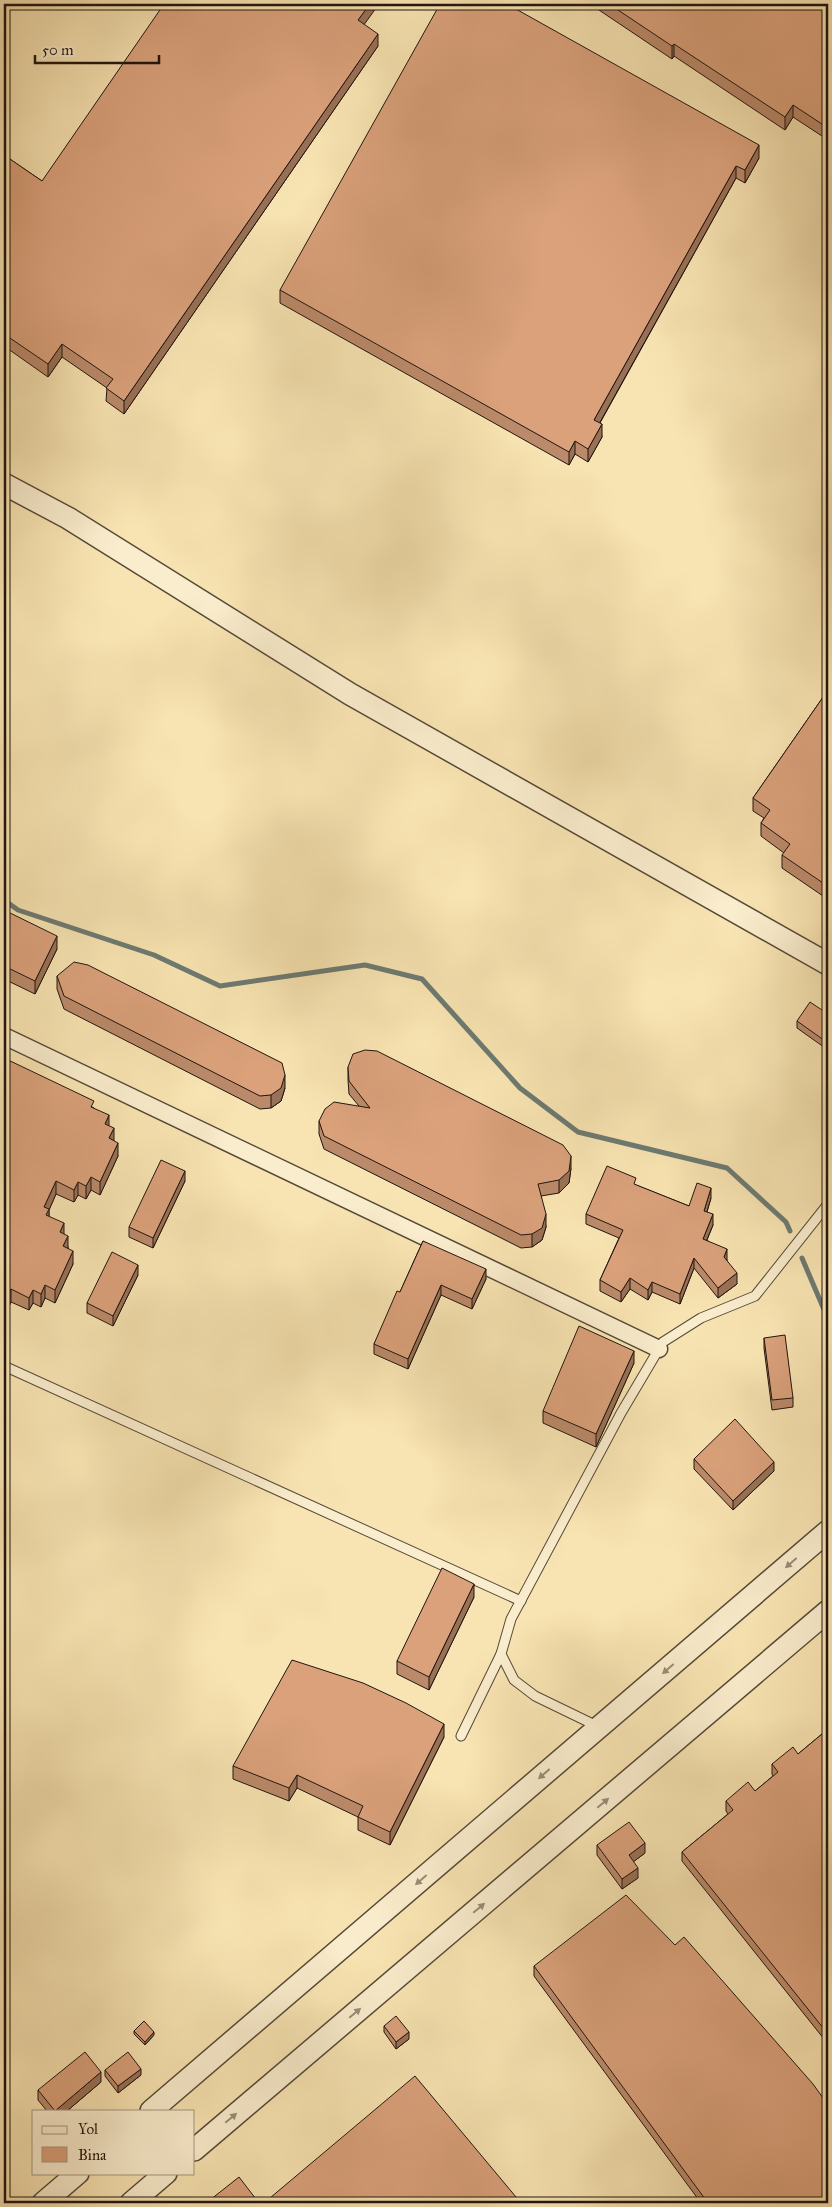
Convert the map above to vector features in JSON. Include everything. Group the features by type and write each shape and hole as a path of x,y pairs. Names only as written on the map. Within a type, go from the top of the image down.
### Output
{"street":[{"path":"4,484 68,518 359,699 828,964"},
{"path":"4,1036 659,1349"},
{"path":"152,2110 828,1531"},
{"path":"195,2149 828,1611"},
{"path":"42,2203 77,2174"},
{"path":"131,2203 165,2174"}],"lane":[{"path":"461,1736 502,1654 511,1619 621,1413 659,1349 664,1342 702,1318 756,1296 828,1204"},
{"path":"4,1366 521,1600"},
{"path":"502,1654 514,1680 535,1696 599,1728"}],"building":[{"path":"164,4 370,4 358,20 378,34 124,401 106,388 113,379 62,344 48,364 4,334 4,155 42,181"},
{"path":"440,4 507,4 759,145 745,170 736,166 594,420 602,424 588,449 575,441 569,452 280,290"},
{"path":"609,4 828,4 828,128 793,105 785,117"},
{"path":"828,690 828,875 823,883 782,855 790,844 761,823 770,810 753,798"},
{"path":"4,910 57,936 35,981 4,966"},
{"path":"74,962 88,965 282,1063 285,1075 281,1088 271,1095 260,1096 64,996 57,976"},
{"path":"810,1002 828,1014 828,1043 797,1021"},
{"path":"365,1050 377,1051 563,1145 571,1156 569,1171 559,1180 538,1184 546,1214 542,1228 532,1234 521,1235 324,1136 319,1121 325,1109 334,1102 370,1108 349,1081 348,1067 353,1054"},
{"path":"4,1058 94,1101 91,1107 109,1115 105,1124 114,1128 109,1138 118,1143 100,1182 91,1177 86,1186 78,1182 74,1190 56,1181 44,1207 49,1209 46,1215 64,1223 60,1232 68,1236 63,1246 73,1251 55,1290 45,1285 41,1294 33,1290 29,1298 11,1289 8,1295 4,1293"},
{"path":"161,1160 185,1171 153,1238 129,1227"},
{"path":"607,1166 636,1178 634,1184 689,1206 697,1183 711,1188 704,1211 713,1214 703,1239 727,1249 724,1257 737,1273 718,1288 694,1258 680,1294 652,1282 648,1290 630,1278 621,1292 600,1280 623,1230 586,1214"},
{"path":"423,1241 486,1269 472,1299 441,1285 408,1359 374,1344 397,1291 400,1292"},
{"path":"112,1252 138,1265 113,1316 87,1303"},
{"path":"579,1326 634,1351 596,1434 543,1411"},
{"path":"785,1335 793,1398 772,1400 764,1338"},
{"path":"735,1419 774,1462 733,1501 694,1459"},
{"path":"442,1568 474,1584 429,1677 397,1661"},
{"path":"292,1660 363,1683 406,1703 444,1724 390,1832 358,1817 363,1806 297,1775 289,1788 233,1766"},
{"path":"828,1729 828,2034 682,1852 733,1810 726,1801 748,1782 755,1791 778,1772 772,1764 793,1747 798,1754"},
{"path":"629,1822 645,1843 629,1855 638,1868 622,1879 597,1845"},
{"path":"626,1895 675,1945 684,1937 813,2084 828,2105 828,2203 708,2203 534,1966"},
{"path":"396,2016 409,2032 396,2042 384,2026"},
{"path":"144,2021 154,2032 145,2042 134,2031"},
{"path":"85,2052 101,2072 56,2110 38,2090"},
{"path":"128,2052 141,2069 118,2086 105,2070"},
{"path":"415,2076 521,2203 264,2203"},
{"path":"239,2177 259,2203 213,2203 210,2200"}],"waterway":[{"path":"4,900 18,910 154,955 220,986 365,965 422,979 520,1088 578,1132 727,1168 786,1222 790,1231"},
{"path":"802,1258 828,1319"}]}
